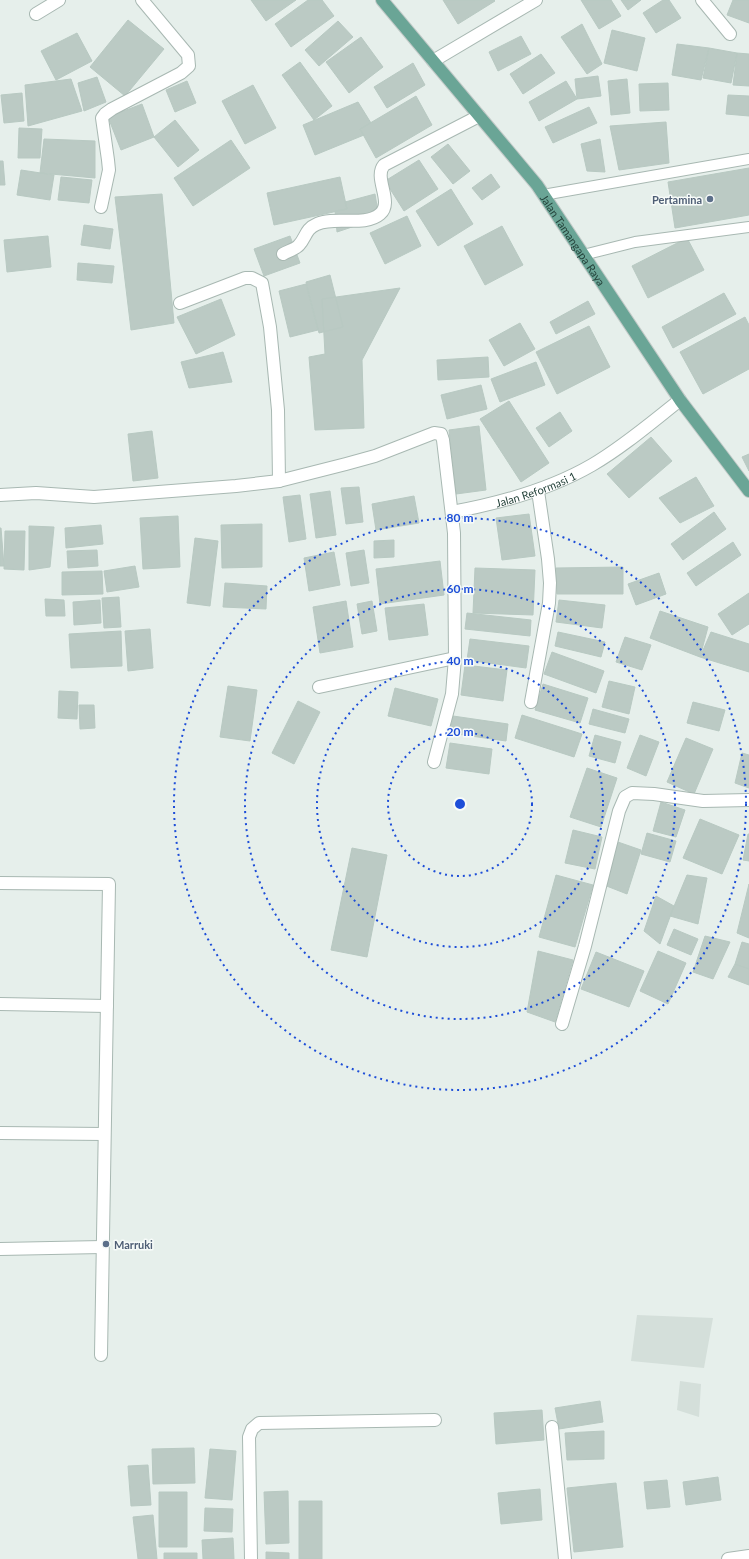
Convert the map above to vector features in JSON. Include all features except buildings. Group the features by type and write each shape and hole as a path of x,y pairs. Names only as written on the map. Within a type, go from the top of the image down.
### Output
{"main road":[{"name":"Jalan Tamangapa Raya","path":"382,0 537,185 680,400 749,491"}],"street":[{"path":"36,14 59,0"},
{"path":"101,206 108,170 102,118 112,109 181,74 189,66 188,55 142,0"},
{"path":"433,61 536,0"},
{"path":"702,0 730,34"},
{"path":"283,254 300,244 306,232 315,224 328,220 367,220 380,215 385,206 380,171 384,165 479,116"},
{"path":"180,304 245,278 252,278 262,283 270,327 278,410 279,481"},
{"name":"Jalan Reformasi 1","path":"452,512 494,504 538,491 596,462 680,400"},
{"path":"0,495 36,493 94,497 236,486 279,481 354,462 438,432 442,436 443,440 454,533 455,658 452,694 434,762"},
{"path":"531,702 549,602 550,582 538,491"},
{"path":"319,687 455,658"},
{"path":"562,1024 585,946 619,811 625,797 632,793 654,794 703,801 749,800"},
{"path":"0,883 109,884 100,1355"},
{"path":"0,1004 107,1006"},
{"path":"0,1133 104,1134"},
{"path":"0,1249 102,1247"},
{"path":"251,1559 249,1437 252,1429 259,1423 435,1420"},
{"path":"552,1427 565,1559"},
{"path":"728,1559 749,1556"}],"lane":[{"path":"543,195 749,160"},
{"path":"583,255 635,242 749,227"}],"shaded area":[{"path":"637,1315 713,1318 704,1368 631,1361"},
{"path":"680,1381 701,1384 699,1417 677,1410"}],"place":[{"name":"Pertamina","path":"710,199"},
{"name":"Marruki","path":"106,1244"}]}
